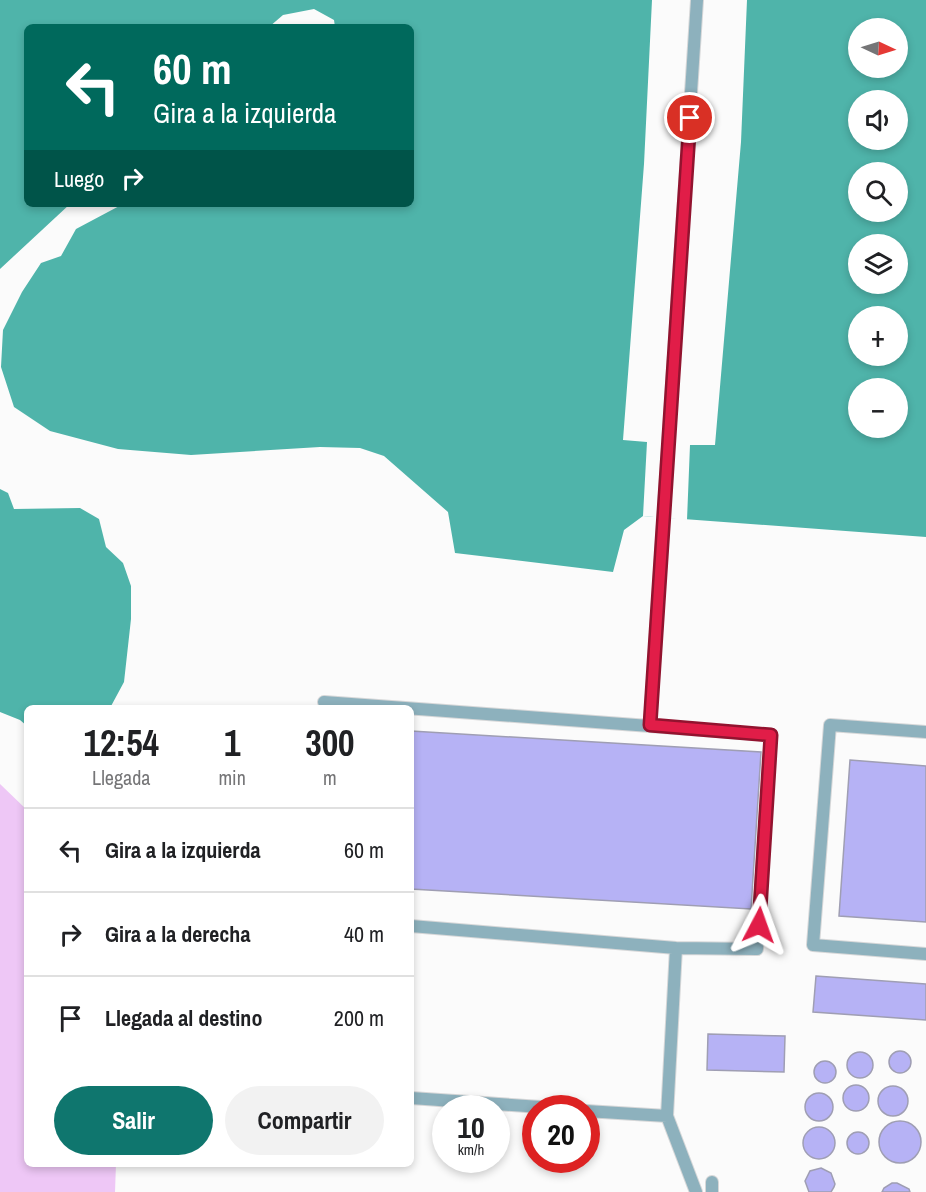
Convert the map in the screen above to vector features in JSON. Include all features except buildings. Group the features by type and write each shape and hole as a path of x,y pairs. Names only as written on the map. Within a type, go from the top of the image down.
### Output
{"lane":[{"path":"650,725 698,0"},
{"path":"324,702 367,705"},
{"path":"414,708 771,735 758,949 676,948 414,926"},
{"path":"926,732 831,725 813,945 926,954"},
{"path":"676,948 667,1116 696,1192"},
{"path":"414,1098 522,1106"},
{"path":"600,1112 667,1116"}],"shaded area":[{"path":"0,784 24,807 24,1167 116,1167 115,1192 0,1192"}],"water":[{"path":"0,0 926,0 926,537 643,516 624,530 613,572 455,553 448,512 384,456 360,448 320,447 191,455 118,449 50,431 14,407 1,367 3,330 22,292 41,263 61,256 76,229 117,207 414,207 414,24 335,24 334,20 314,9 283,15 272,24 24,24 24,207 67,207 0,269"},
{"path":"0,489 8,493 14,509 80,508 99,519 106,547 123,563 131,586 131,619 124,682 112,705 24,705 24,723 0,712"}],"pier":[{"path":"652,0 747,0 741,142 715,445 690,445 687,520 643,516 647,442 623,440 644,164"}],"route":[{"path":"690,118 650,725 771,735 759,925"}]}
